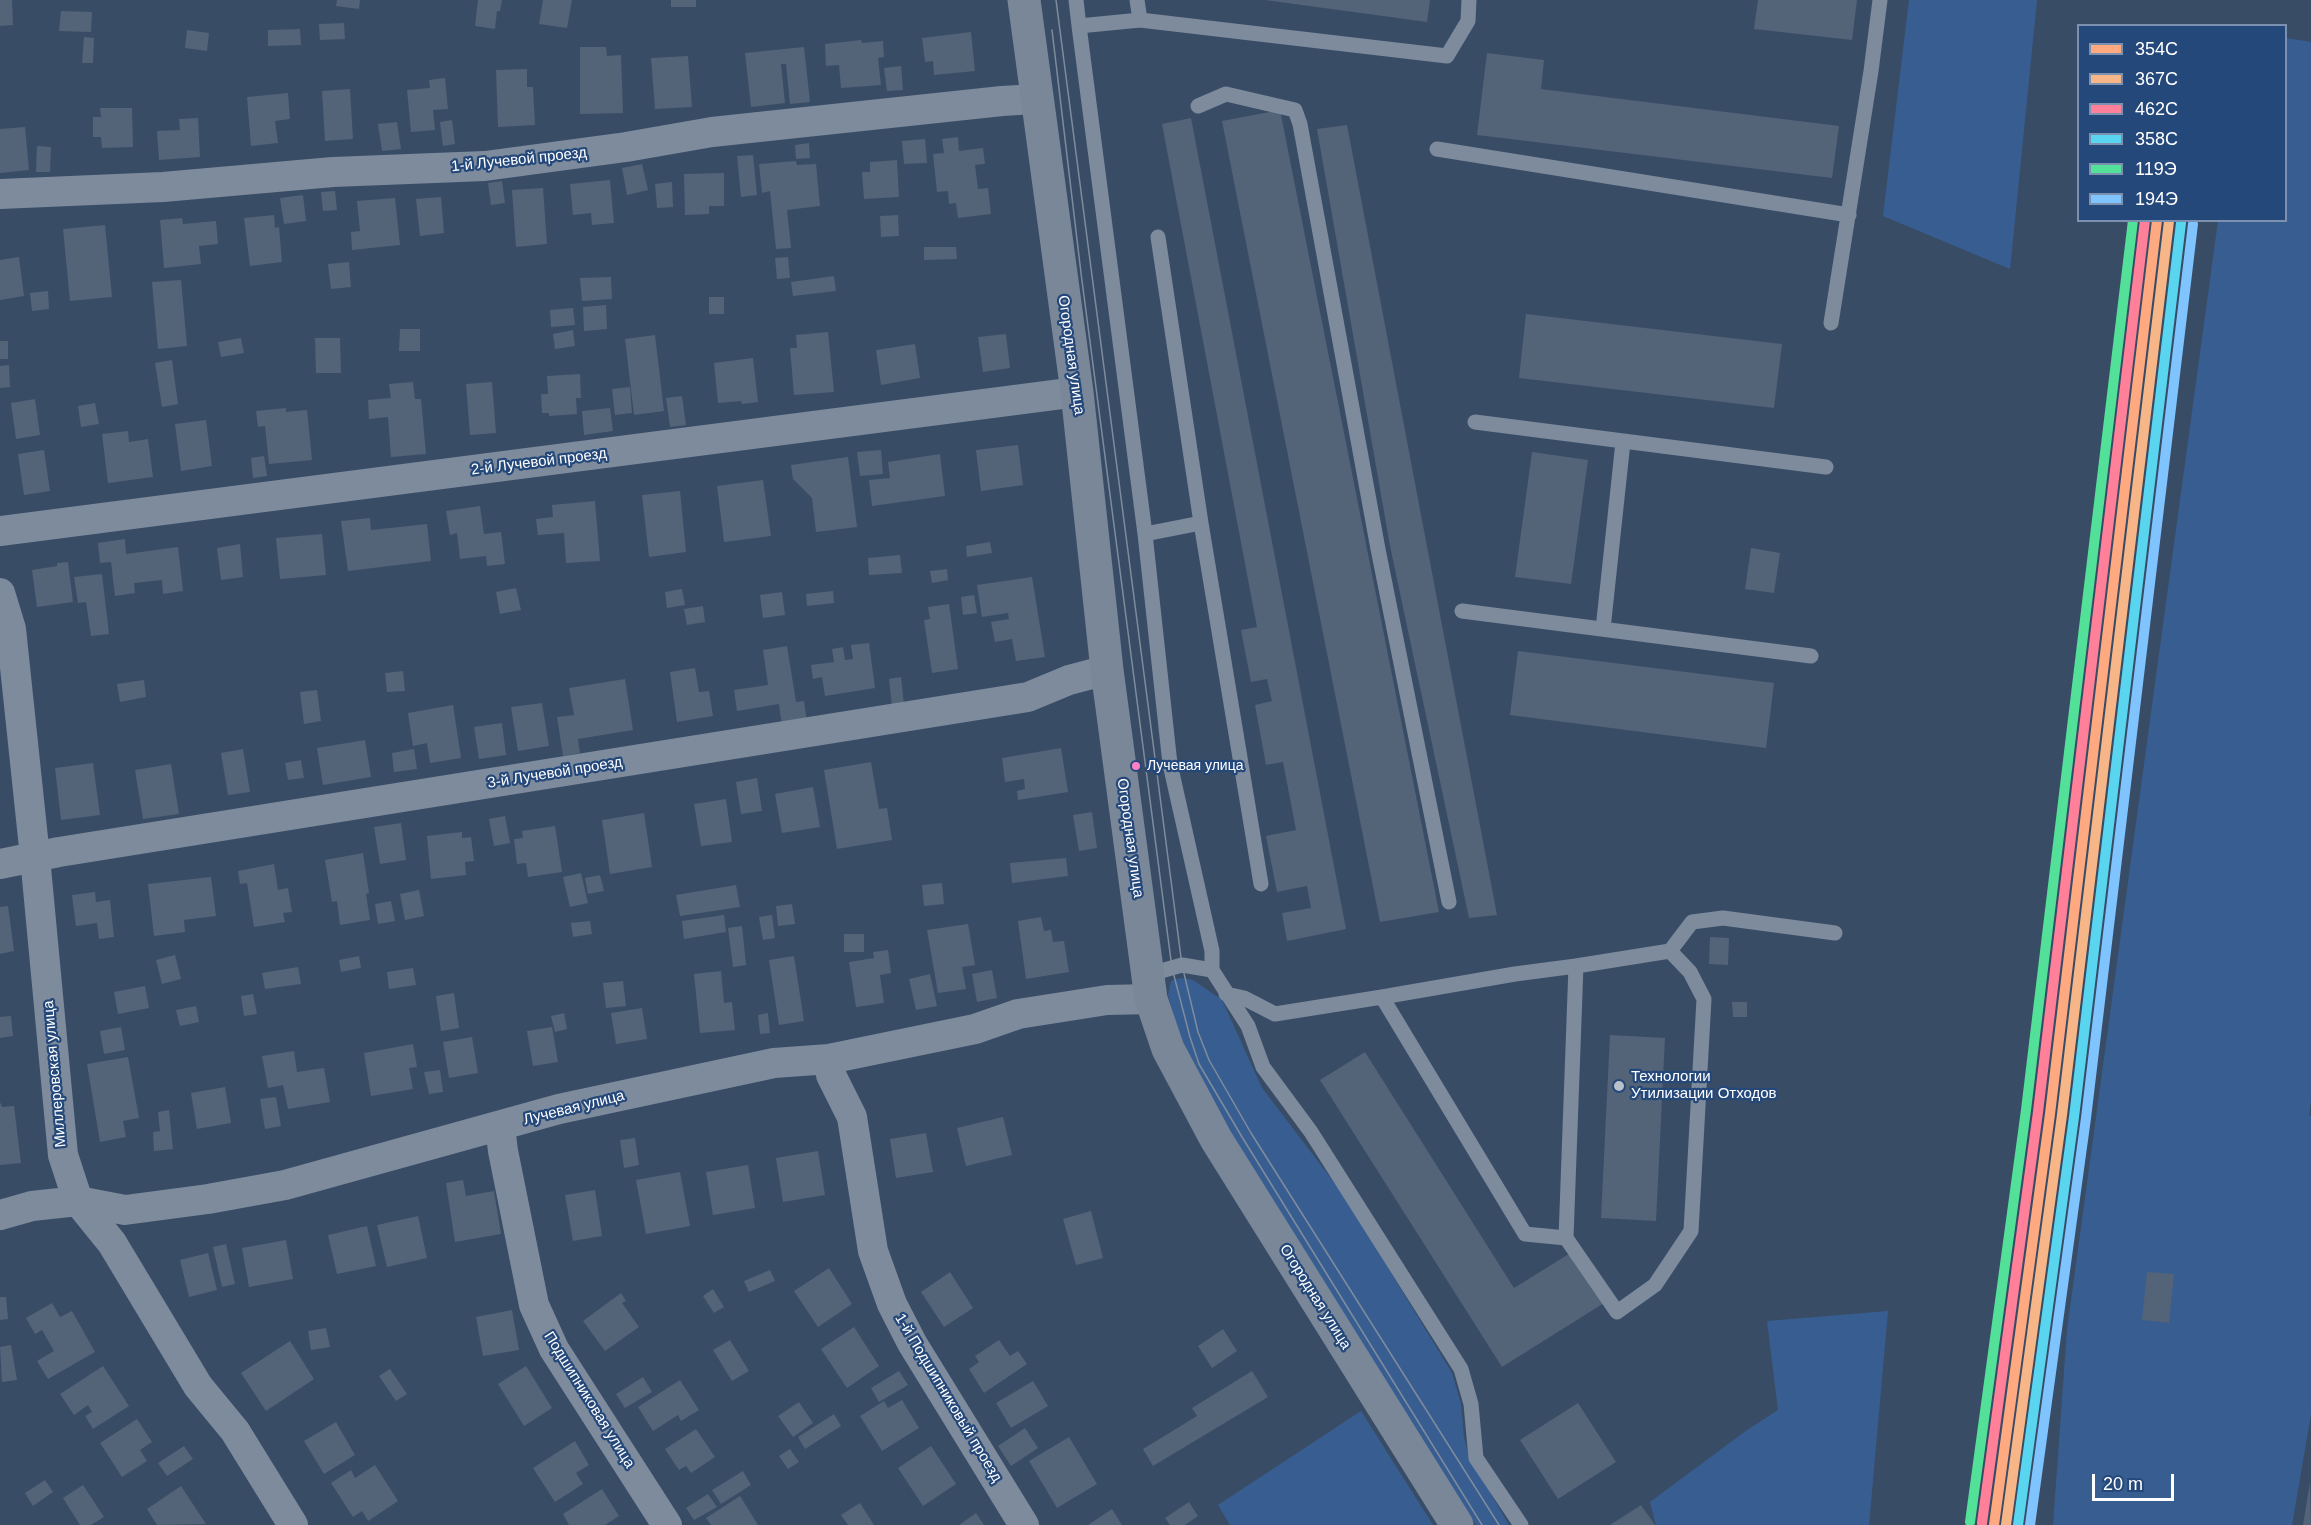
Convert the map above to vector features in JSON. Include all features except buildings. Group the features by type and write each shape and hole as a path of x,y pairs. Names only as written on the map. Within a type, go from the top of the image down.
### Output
{"street":[{"name":"Огородная улица","path":"1024,0 1077,393 1107,670 1149,987 1168,1049 1216,1139 1457,1525"},
{"name":"1-й Лучевой проезд","path":"0,194 163,187 333,172 485,166 626,147 712,132 1036,99"},
{"name":"2-й Лучевой проезд","path":"0,531 1077,393"},
{"name":"Миллеровская улица","path":"0,593 11,630 63,1155 78,1201 112,1243 198,1386 235,1431 293,1525"},
{"name":"3-й Лучевой проезд","path":"0,864 1028,697 1069,680 1107,670"},
{"name":"Лучевая улица","path":"0,1215 32,1206 78,1201 125,1210 208,1199 285,1185 559,1109 774,1063 829,1059 975,1029 1018,1014 1107,1000 1149,987"},
{"name":"1-й Подшипниковый проезд","path":"829,1059 831,1075 852,1117 873,1251 892,1304 912,1343 1024,1525"},
{"name":"Подшипниковая улица","path":"500,1127 534,1305 554,1349 667,1525"}],"lane":[{"path":"1076,0 1145,534 1170,764 1212,951 1212,970 1248,1026 1263,1067 1311,1132 1461,1369 1472,1404 1476,1458 1521,1525"},
{"path":"1137,0 1140,20"},
{"path":"1079,26 1140,20 1447,56 1468,21 1468,0"},
{"path":"1831,324 1880,0"},
{"path":"1198,106 1226,94 1295,110 1300,124 1378,549 1449,902"},
{"path":"1437,149 1849,215"},
{"path":"1158,237 1201,523 1261,885"},
{"path":"1475,422 1826,467"},
{"path":"1603,629 1623,442"},
{"path":"1145,534 1201,523"},
{"path":"1462,611 1811,656"},
{"path":"1226,994 1244,998 1275,1014 1670,951 1692,922 1723,918 1835,933"},
{"path":"1576,966 1566,1238 1617,1312 1654,1285 1691,1231 1704,999 1690,972 1670,951"},
{"path":"1149,987 1182,966 1212,970"},
{"path":"1382,997 1524,1234 1566,1238"}],"shaded area":[{"path":"1909,0 2037,0 2010,269 1883,216"},
{"path":"2287,38 2311,42 2311,1101 2309,1115 2311,1116 2311,1414 2292,1525 2053,1525 2067,1330 2218,222 2287,222"},
{"path":"1181,978 1193,980 1222,1000 1262,1088 1343,1194 1452,1373 1461,1404 1464,1438 1469,1457 1509,1525 1476,1525 1227,1132 1181,1045 1168,995 1171,981"},
{"path":"1888,1311 1869,1525 1656,1525 1650,1502 1747,1430 1778,1410 1767,1321"},
{"path":"1361,1411 1433,1525 1230,1525 1218,1505"}],"tram line":[{"path":"1056,0 1182,965 1198,1032 1209,1060 1251,1133 1499,1525"},
{"path":"1052,30 1081,273 1172,968 1190,1037 1199,1064 1242,1137 1482,1525"}],"transit line":[{"name":"119Э","path":"1970,1522 2026,1110 2133,222"},
{"name":"462С","path":"1982,1523 2038,1112 2145,222"},
{"name":"354С","path":"1994,1525 2050,1114 2157,222"},
{"name":"367С","path":"2006,1525 2062,1115 2169,222"},
{"name":"358С","path":"2018,1525 2074,1117 2181,223"},
{"name":"194Э","path":"2030,1525 2086,1118 2193,224"}],"place":[{"name":"Лучевая улица","path":"1136,766"},
{"name":"Технологии Утилизации Отходов","path":"1619,1086"}]}
